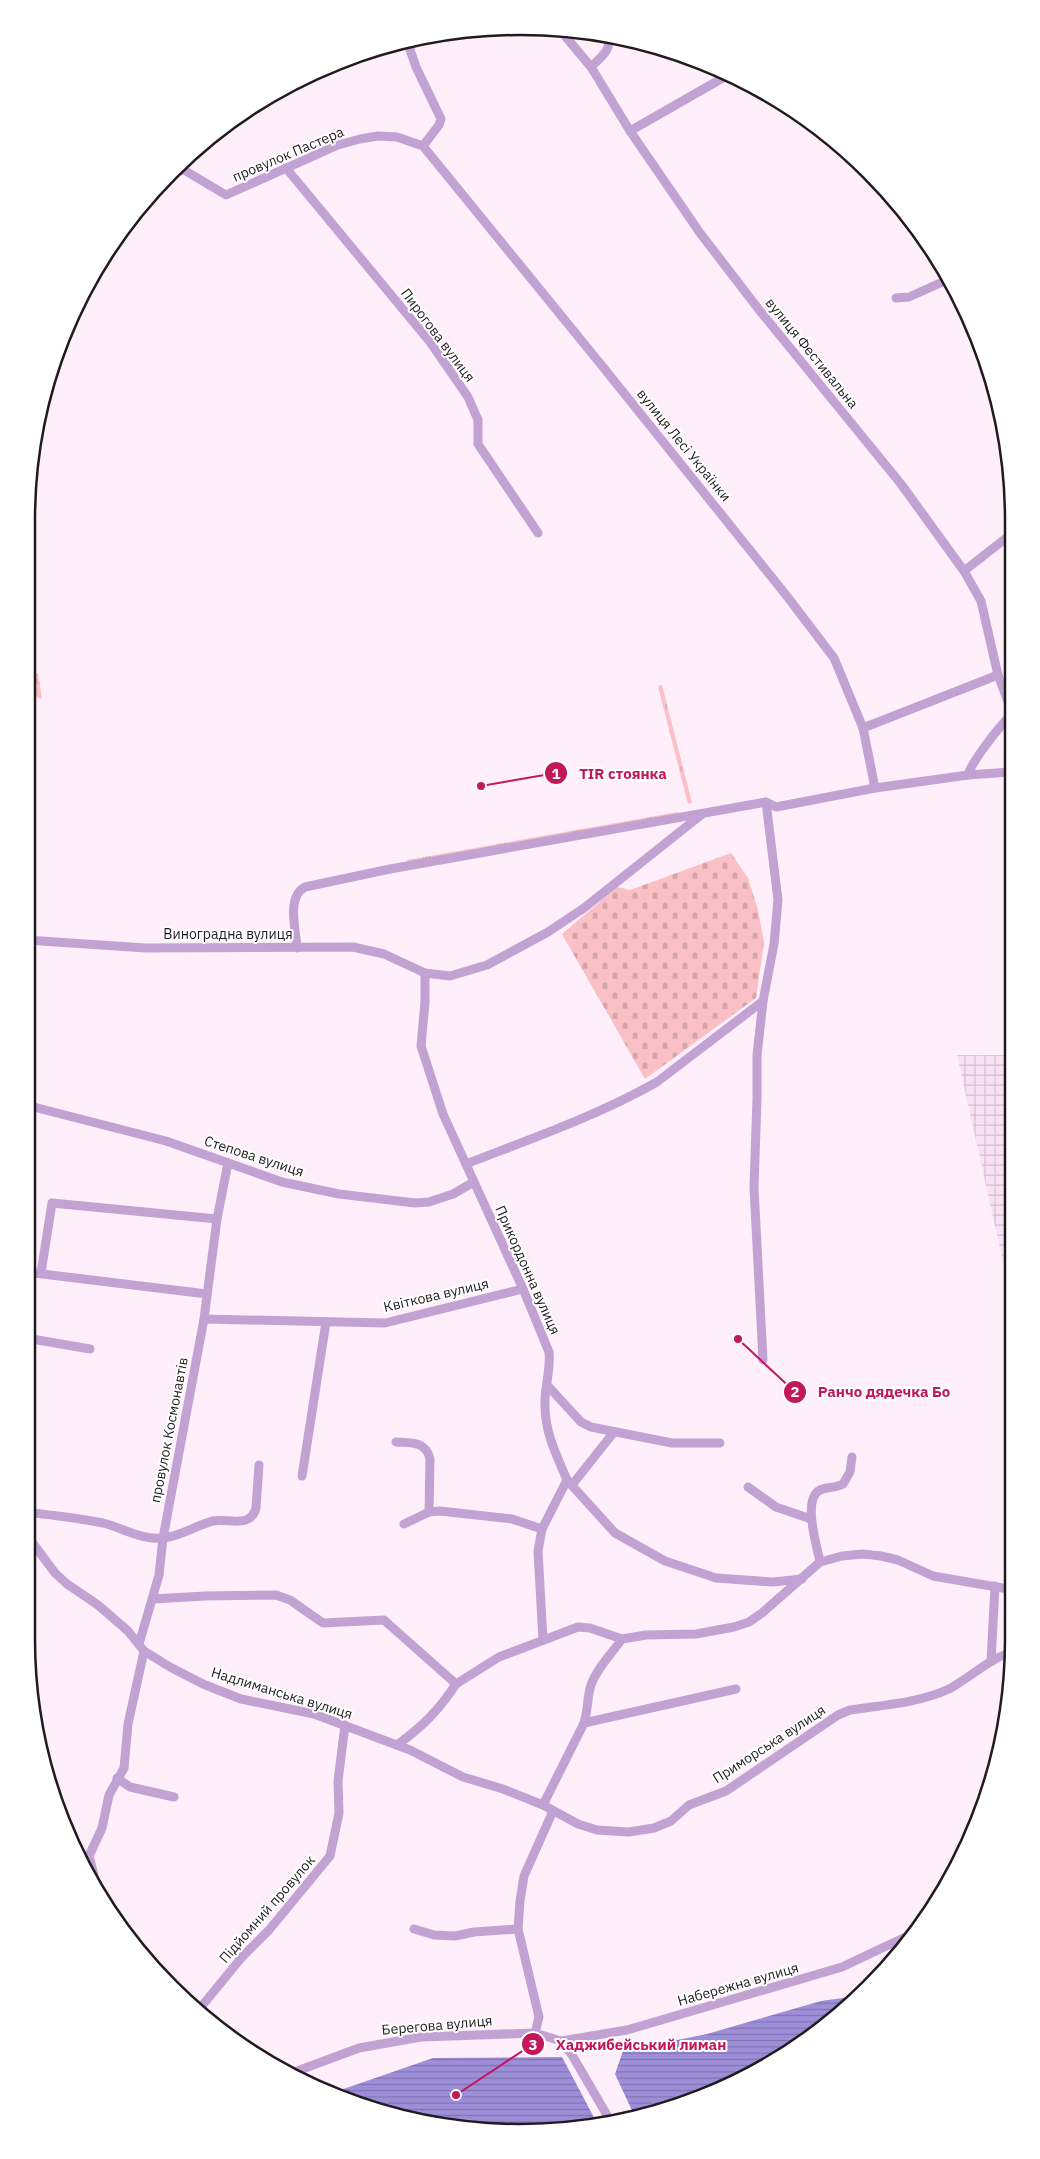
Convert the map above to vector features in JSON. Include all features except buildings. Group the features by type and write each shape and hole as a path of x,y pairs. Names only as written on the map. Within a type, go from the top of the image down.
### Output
{"street":[{"name":"вулиця Фестивальна","path":"566,37 591,66 630,130 700,233 760,311 901,484 964,571 981,601 998,676 1005,694"},
{"path":"591,66 608,51 610,43"},
{"path":"409,48 440,119 439,125 423,146"},
{"path":"630,130 721,79"},
{"name":"провулок Пастера","path":"184,170 226,195 338,145 378,136 397,137 423,146"},
{"name":"вулиця Лесі Українки","path":"423,146 603,367 834,658 863,728 875,788"},
{"name":"Пирогова вулиця","path":"286,168 430,342 468,397 478,420 478,444 538,533"},
{"path":"896,298 909,297 942,282"},
{"path":"964,571 1005,539"},
{"path":"863,728 998,676"},
{"path":"968,775 970,765 1005,720"},
{"path":"298,948 294,902 300,890 305,887 390,869 766,802 776,806 875,788 968,775 1005,774"},
{"path":"763,1360 754,1188 757,1098 756,1055 763,1001 774,944 778,900 766,802"},
{"name":"Виноградна вулиця","path":"35,941 146,948 367,948 425,973 450,976 466,973 487,965 548,932 584,908 702,814"},
{"name":"Прикордонна вулиця","path":"425,973 425,1002 421,1046 443,1114 523,1289 549,1352 550,1363 544,1406 546,1426 552,1446 570,1483 614,1533 665,1561 716,1578 773,1582 802,1579"},
{"path":"466,1164 578,1120 638,1093 657,1082 763,1001"},
{"name":"Степова вулиця","path":"35,1107 166,1141 282,1182 339,1194 415,1203 429,1202 452,1194 474,1182"},
{"name":"провулок Космонавтів","path":"86,1856 102,1828 109,1795 124,1768 128,1724 141,1648 159,1574 163,1538 204,1319 217,1219 228,1163"},
{"path":"41,1274 52,1203 217,1219"},
{"path":"35,1273 207,1294"},
{"name":"Квіткова вулиця","path":"204,1319 396,1322 523,1289"},
{"path":"302,1476 326,1322"},
{"path":"35,1340 90,1349"},
{"path":"547,1385 581,1422 591,1427 672,1443 720,1443"},
{"path":"543,1640 538,1565 538,1551 542,1529 570,1483 614,1432"},
{"path":"396,1442 416,1443 424,1446 428,1452 430,1459 429,1512"},
{"path":"820,1562 811,1519 811,1503 814,1496 820,1490 843,1484 850,1472 852,1457"},
{"path":"35,1513 104,1524 143,1537 163,1538 186,1532 214,1521 244,1521 254,1515 256,1508 259,1465"},
{"path":"748,1487 776,1507 811,1519"},
{"path":"404,1524 429,1512 440,1511 512,1520 542,1529"},
{"name":"Надлиманська вулиця","path":"35,1546 67,1584 114,1618 141,1648 170,1667 211,1687 241,1698 314,1714 397,1745 463,1777 503,1789 543,1805"},
{"path":"397,1745 420,1728 444,1702 456,1684 499,1657 583,1627 622,1639 646,1635 696,1634 734,1627 749,1622 762,1613 820,1562 829,1558 856,1555 881,1556 898,1560 933,1576 1005,1588"},
{"path":"991,1662 995,1586"},
{"path":"153,1599 276,1595 290,1600 323,1623 384,1620 456,1684"},
{"path":"543,1805 584,1723 589,1710 591,1687 595,1677 622,1639"},
{"name":"Приморська вулиця","path":"543,1805 578,1824 597,1830 629,1832 654,1828 671,1821 690,1805 726,1791 838,1715 850,1710 933,1695 969,1677 1004,1656"},
{"path":"584,1723 736,1689"},
{"name":"Підйомний провулок","path":"202,2006 242,1957 269,1930 312,1880 330,1856 339,1813 338,1781 344,1726"},
{"path":"118,1778 130,1787 174,1797"},
{"path":"535,2033 539,2017 518,1929 524,1876 553,1811"},
{"path":"414,1929 434,1934 455,1936 474,1932 518,1929"},
{"name":"Набережна вулиця","path":"561,2041 635,2028 842,1968 901,1939"},
{"name":"Берегова вулиця","path":"298,2070 359,2048 393,2040 454,2035 535,2033 561,2041"},
{"path":"561,2041 572,2055 608,2116"}],"shaded area":[{"path":"957,1055 1005,1055 1005,1271"},
{"path":"847,1997 815,2024 762,2059 735,2074 676,2098 632,2111 615,2074 623,2051 707,2034 821,2001"},
{"path":"562,2057 594,2118 520,2124 457,2120 425,2115 394,2107 341,2090 433,2058"}],"green space":[{"path":"38,673 42,699 35,697 35,674"},
{"path":"662,685 692,803 688,804 658,686"},
{"path":"678,812 679,814 409,863 407,860"},
{"path":"731,853 748,878 758,910 764,942 756,998 645,1079 562,934 617,887 630,890"}],"place":[{"name":"TIR стоянка","path":"481,786"},
{"name":"Ранчо дядечка Бо","path":"738,1339"},
{"name":"Хаджибейський лиман","path":"456,2095"}]}
